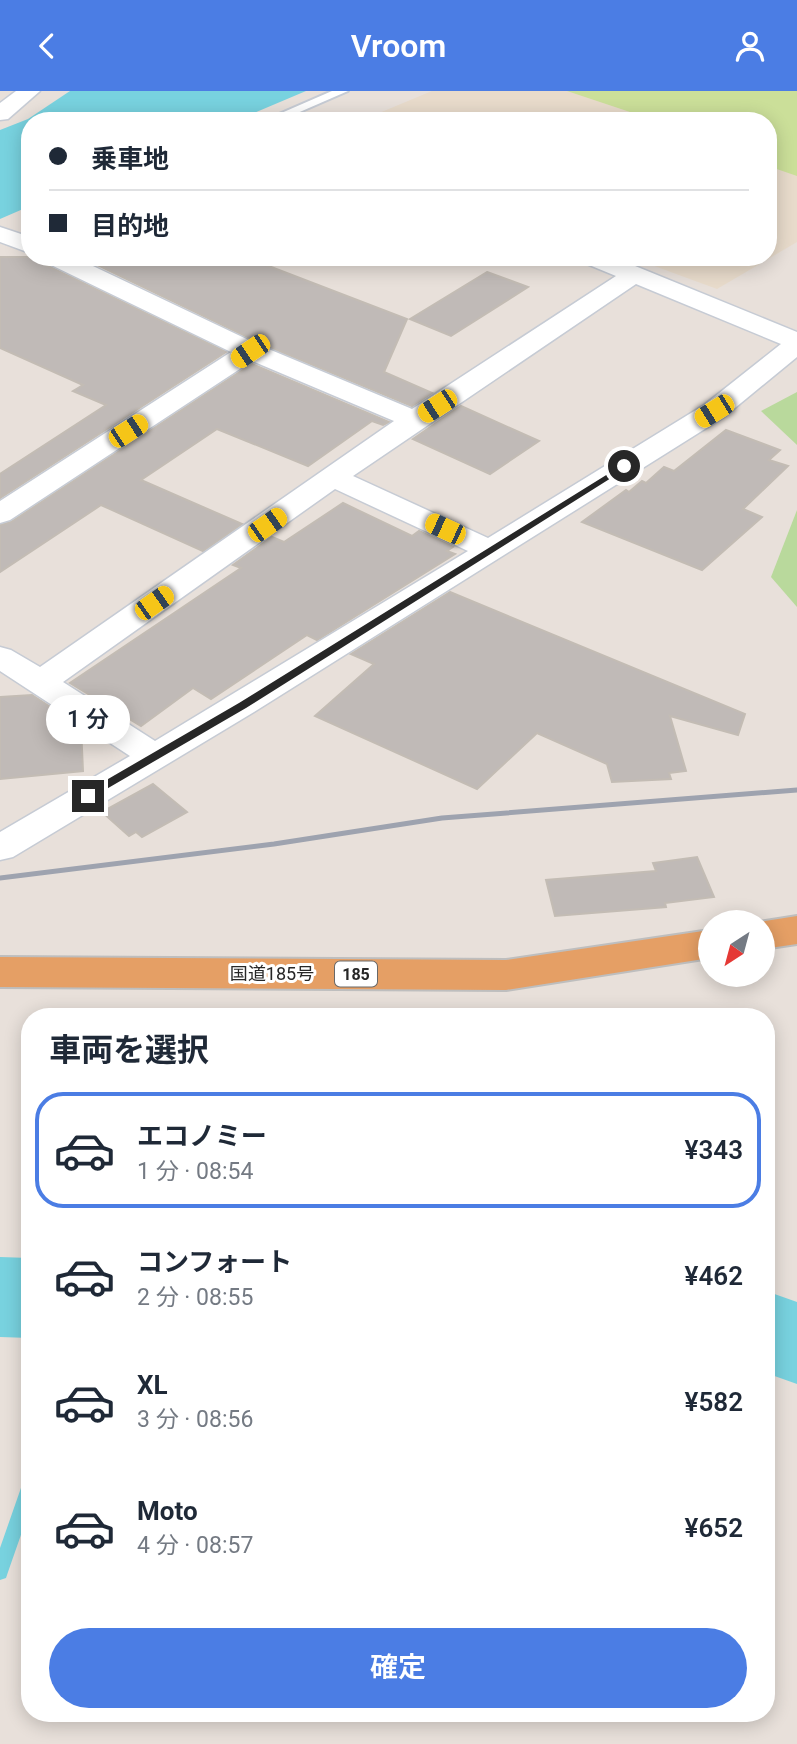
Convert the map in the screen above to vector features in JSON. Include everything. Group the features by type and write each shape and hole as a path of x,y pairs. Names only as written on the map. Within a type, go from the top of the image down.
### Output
{"highway":[{"path":"775,934 797,930"},
{"name":"国道185号","path":"0,972 506,975 698,946"}],"street":[{"path":"0,114 29,91"},
{"path":"73,266 250,351 414,420"},
{"path":"0,848 242,705 714,411 782,358 797,341 614,266"},
{"path":"42,681 414,420 635,274"},
{"path":"0,515 250,351"},
{"path":"334,478 489,550"},
{"path":"0,657 42,681 153,756"}],"lane":[{"path":"291,112 342,91"}],"shaded area":[{"path":"432,91 797,91 797,242 777,254 777,112 382,112"},
{"path":"654,266 756,266 717,289"}],"green space":[{"path":"567,91 797,91 797,176 777,169 777,112 630,112"},
{"path":"797,392 797,445 761,411"},
{"path":"797,510 797,607 771,577"}],"water":[{"path":"70,91 306,91 256,112 38,112"},
{"path":"21,122 21,210 0,219 0,130"}],"building":[{"path":"0,257 21,257 21,266 48,266 226,352 0,498 0,474 106,405 73,391 83,385 0,348"},
{"path":"100,266 269,266 407,319 384,372 432,393 412,406 260,343"},
{"path":"487,272 528,287 451,336 410,319"},
{"path":"252,364 389,422 383,425 372,421 308,466 217,429 141,480 242,524 203,551 101,505 0,572 0,525 11,522"},
{"path":"461,406 539,441 490,474 413,439"},
{"path":"726,430 780,450 769,460 788,466 743,509 762,517 702,570 582,522 626,490 629,492 642,481 646,483 664,467 674,471"},
{"path":"343,503 412,536 419,531 453,547 447,551 455,554 317,640 307,635 211,699 193,688 141,726 70,683 241,568 233,565 272,537 284,542"},
{"path":"450,592 745,714 738,735 670,716 686,771 669,773 671,779 612,782 607,764 537,733 477,789 315,716 374,664 351,654"},
{"path":"32,695 81,727 83,771 0,779 0,697"},
{"path":"153,784 187,812 142,837 136,832 129,836 102,812"},
{"path":"697,857 714,897 665,903 666,907 555,916 546,880 656,871 653,863"}],"waterway":[{"path":"0,1297 21,1298"},
{"path":"775,1334 797,1343"},
{"path":"0,1572 21,1511"}],"railway":[{"path":"0,878 274,844 442,818 797,790"}],"route":[{"path":"88,796 242,705 624,466"}]}
